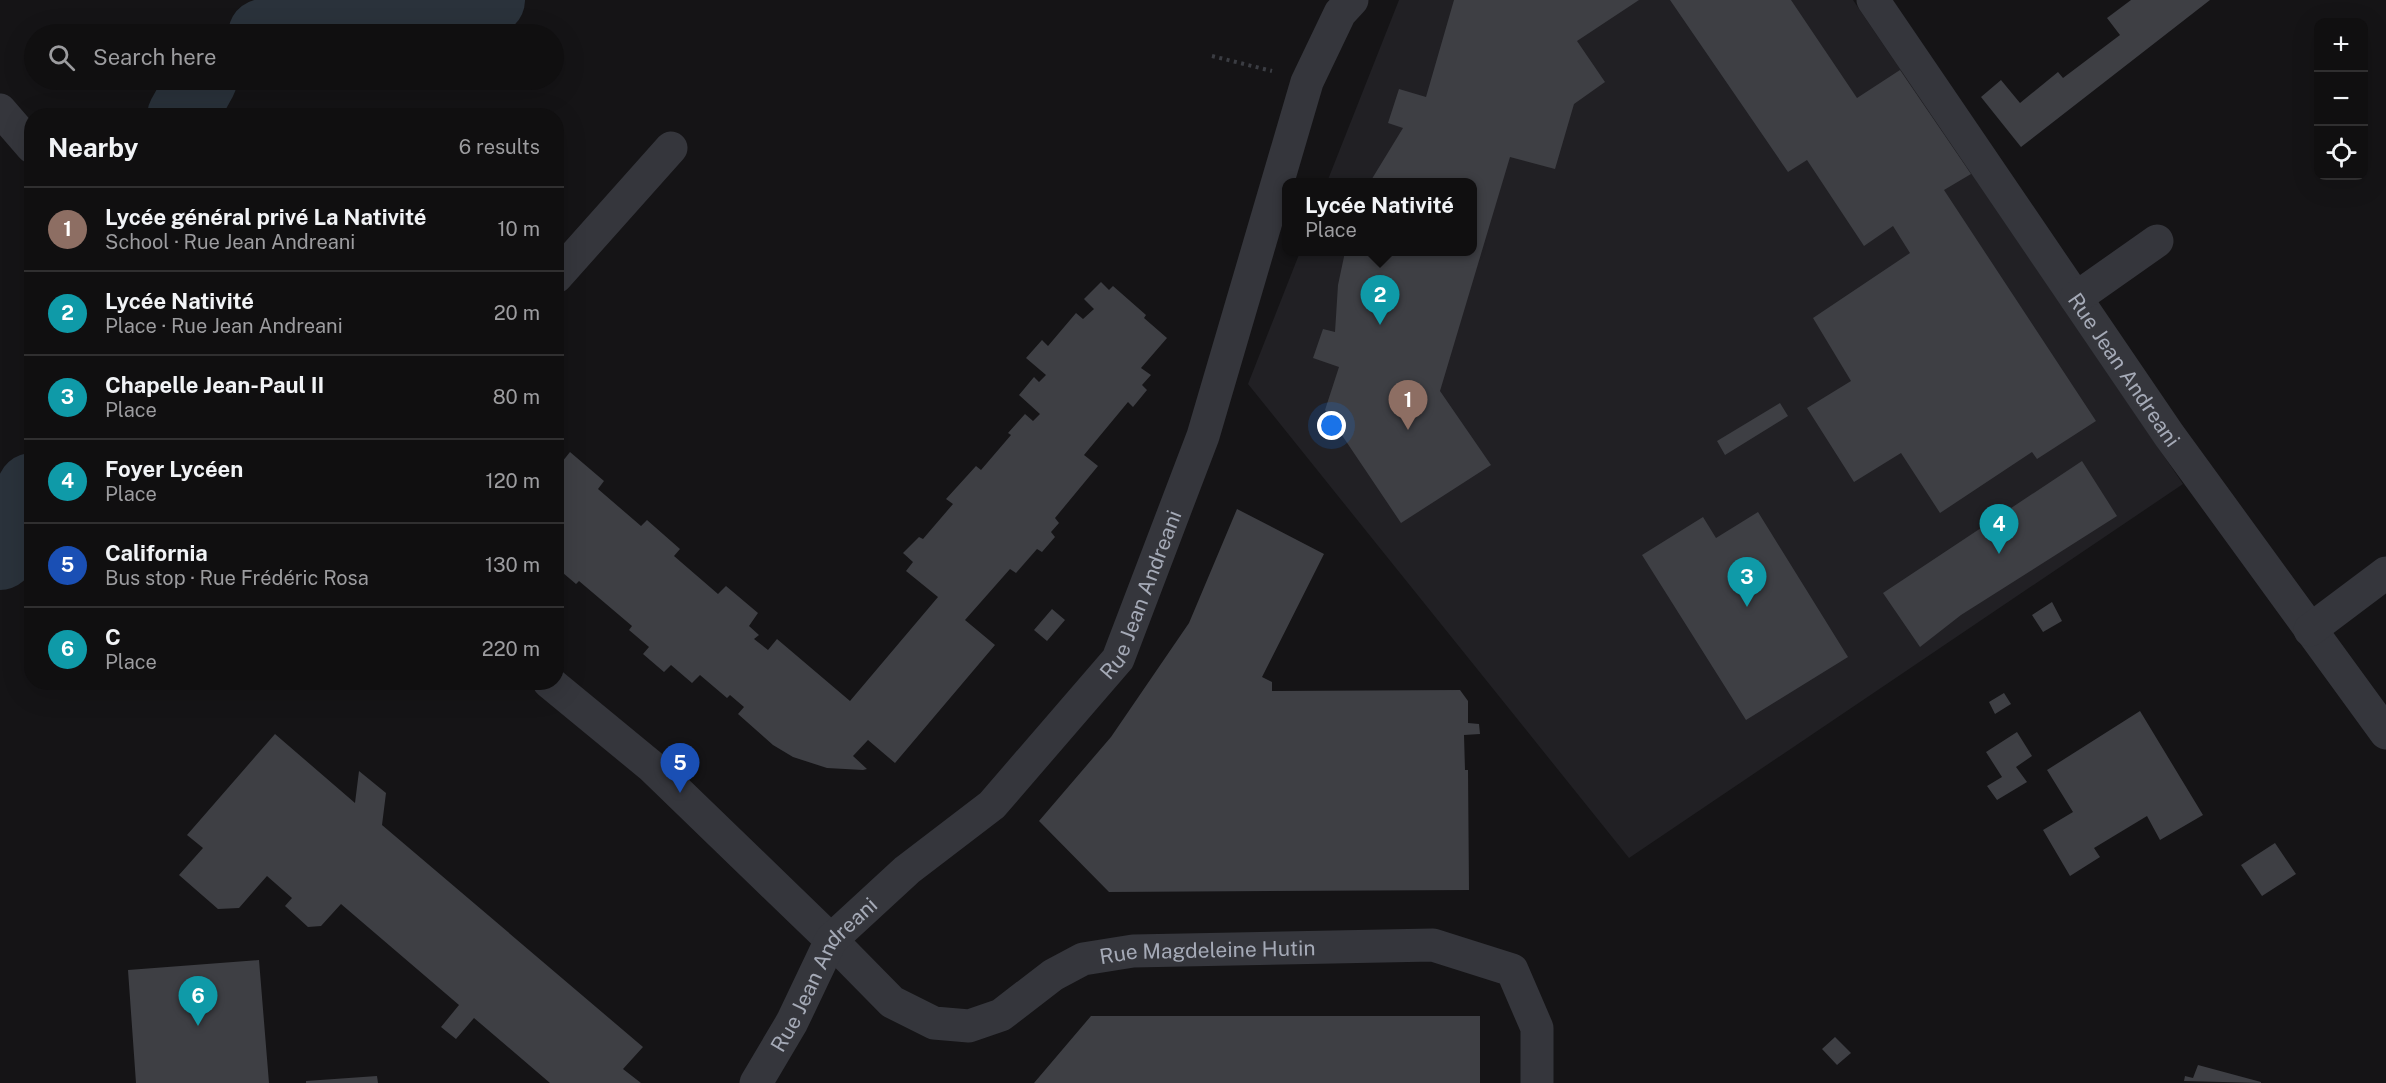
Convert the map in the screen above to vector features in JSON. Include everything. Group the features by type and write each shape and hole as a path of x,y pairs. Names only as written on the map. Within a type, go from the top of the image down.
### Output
{"street":[{"name":"Rue Jean Andreani","path":"756,1083 792,1022 831,940 908,870 992,805 1119,659 1203,436 1307,82 1340,13 1352,0"},
{"name":"Rue Jean Andreani","path":"1873,0 2169,435 2386,733"},
{"path":"0,110 24,138"},
{"path":"564,268 671,148"},
{"path":"2076,298 2157,242"},
{"path":"2310,630 2386,573"},
{"name":"Rue Magdeleine Hutin","path":"559,690 651,766 892,1002 934,1023 969,1026 1000,1015 1053,975 1083,959 1133,951 1433,945 1512,970 1538,1028 1537,1083"}],"path":[{"path":"1212,56 1307,82"}],"shaded area":[{"path":"1399,0 1853,0 2183,484 1629,858 1248,384 1298,256 1477,256 1477,178 1329,178"}],"building":[{"path":"1454,0 1639,0 1577,41 1605,82 1574,104 1555,169 1510,157 1440,391 1491,465 1401,523 1325,410 1339,367 1313,358 1323,329 1335,332 1338,285 1344,256 1477,256 1477,178 1372,178 1403,128 1388,123 1399,89 1426,97"},
{"path":"1670,0 1791,0 1857,98 1900,70 1971,174 1944,190 2096,421 2037,459 2032,452 1940,513 1901,453 1854,482 1807,408 1851,381 1813,318 1910,253 1893,226 1864,246 1807,160 1788,172"},
{"path":"2131,0 2210,0 2021,147 1981,97 2001,80 2020,103 2058,72 2063,78 2120,35 2107,18"},
{"path":"1101,282 1109,290 1113,286 1146,315 1144,318 1167,338 1141,368 1151,375 1142,385 1147,390 1133,407 1128,402 1084,455 1098,466 1055,518 1059,523 1051,532 1055,537 1042,552 1037,549 1016,573 1010,569 965,620 995,645 895,763 868,740 853,756 867,769 863,770 827,768 793,757 773,745 738,714 744,707 730,695 727,698 700,675 692,683 671,665 664,672 643,654 649,647 629,630 632,626 579,581 576,584 564,574 564,460 570,452 604,481 598,489 641,526 647,520 680,549 674,556 718,594 726,586 758,613 749,626 759,635 754,639 768,650 777,639 850,701 938,597 906,571 913,562 903,553 919,537 923,539 953,504 946,499 976,466 981,470 1011,435 1008,433 1025,414 1033,421 1040,414 1019,395 1034,377 1039,382 1046,375 1026,358 1042,340 1048,346 1076,313 1083,319 1094,309 1084,299"},
{"path":"1780,403 1788,416 1725,455 1717,441"},
{"path":"2082,461 2117,516 1961,615 1920,647 1883,593"},
{"path":"1237,509 1324,554 1262,677 1272,682 1272,691 1460,690 1468,701 1468,723 1479,724 1480,734 1464,735 1465,770 1468,770 1469,890 1109,892 1039,821 1111,737 1189,623"},
{"path":"1758,512 1848,657 1746,720 1642,555 1703,517 1716,538"},
{"path":"2052,602 2062,621 2043,632 2032,615"},
{"path":"1052,609 1065,620 1047,641 1034,630"},
{"path":"2004,693 2011,704 1995,714 1989,702"},
{"path":"2140,711 2203,815 2160,840 2147,816 2094,848 2100,857 2070,876 2043,830 2073,812 2047,770"},
{"path":"2017,732 2032,756 2016,767 2027,782 1997,800 1987,786 2002,777 1986,752"},
{"path":"275,734 355,803 359,771 386,793 382,825 643,1047 623,1069 641,1083 550,1083 474,1018 456,1039 441,1027 459,1005 341,904 321,926 308,927 285,906 292,898 267,876 239,908 218,909 179,875 203,848 187,835"},
{"path":"2275,843 2296,874 2262,896 2241,865"},
{"path":"259,960 269,1083 136,1083 128,970"},
{"path":"1091,1016 1480,1016 1480,1083 1034,1083"},
{"path":"1835,1037 1851,1053 1837,1065 1822,1049"},
{"path":"2198,1065 2261,1083 2184,1081 2185,1076 2193,1078"},
{"path":"377,1076 378,1083 306,1083 306,1081"}],"waterway":[{"path":"302,24 317,20 464,10 490,0"},
{"path":"186,108 196,90"},
{"path":"0,555 24,505"}],"place":[{"name":"Lycée Nativité","path":"1380,325"},
{"name":"Lycée général privé La Nativité","path":"1408,430"},
{"name":"Foyer Lycéen","path":"1999,554"},
{"name":"Chapelle Jean-Paul II","path":"1747,607"},
{"name":"California","path":"680,793"},
{"name":"C","path":"198,1026"}]}
